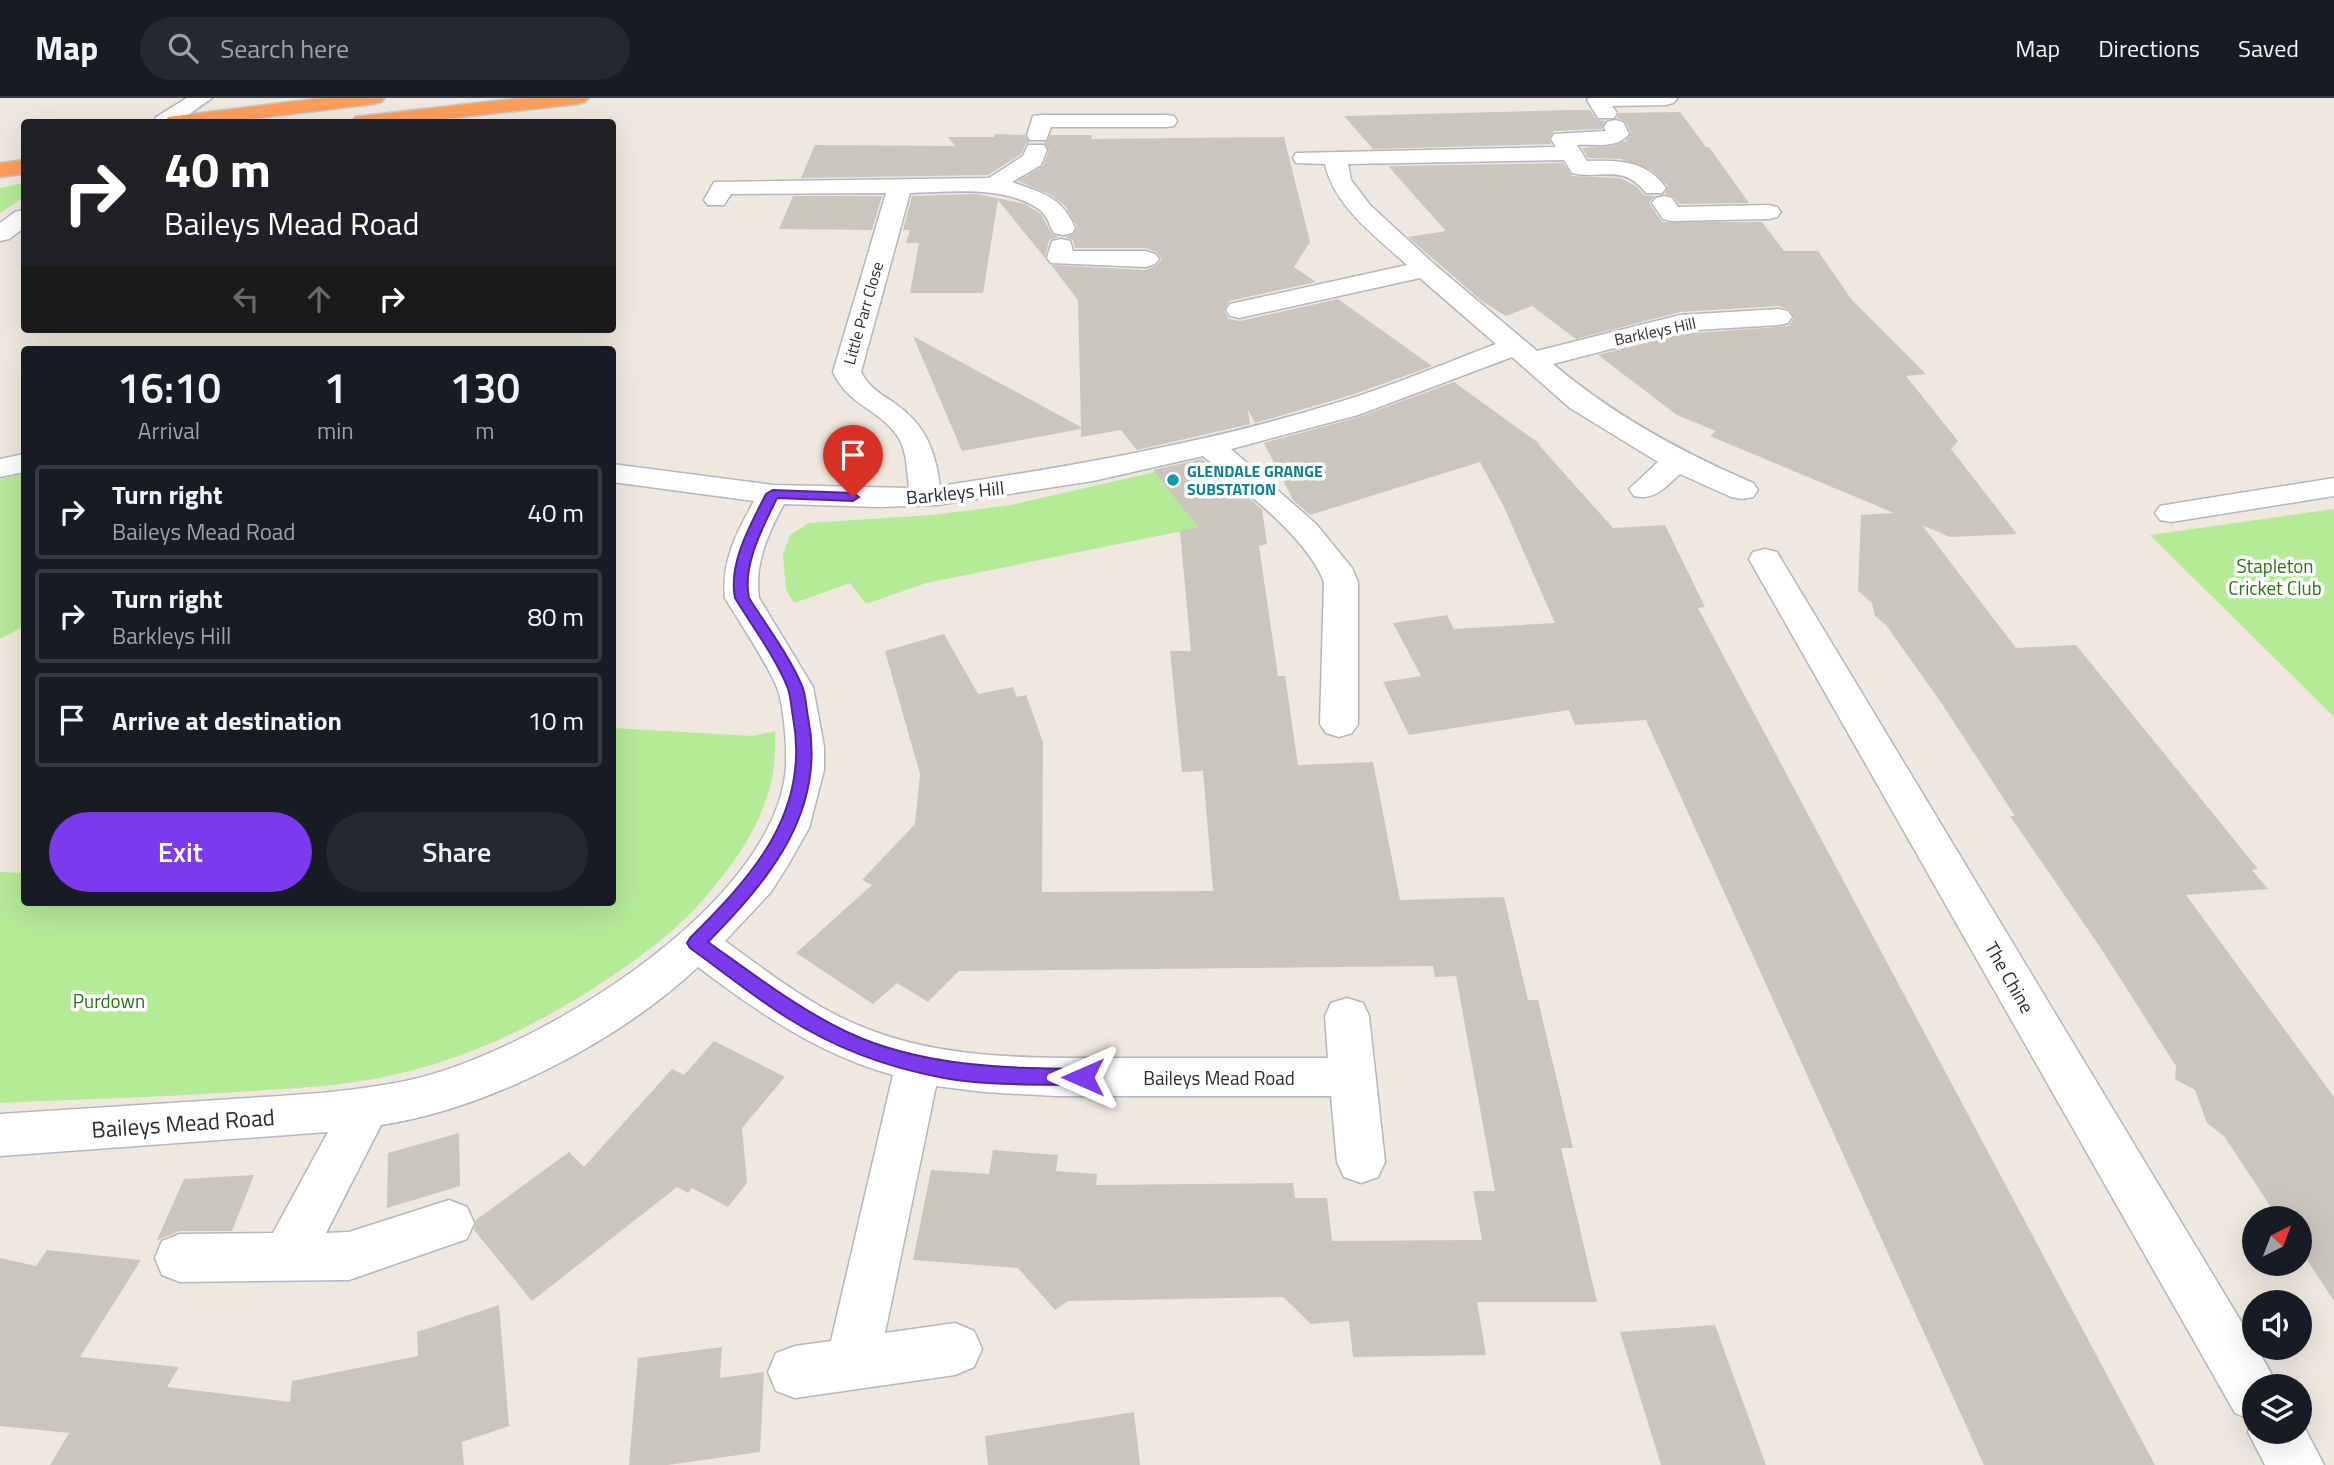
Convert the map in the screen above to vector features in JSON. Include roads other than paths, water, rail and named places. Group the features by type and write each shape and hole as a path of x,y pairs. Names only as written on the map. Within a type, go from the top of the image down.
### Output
{"highway":[{"path":"201,119 374,98"},
{"path":"390,119 579,98"},
{"path":"0,170 21,166"}],"street":[{"path":"169,119 201,98"},
{"path":"1571,153 1618,134 1598,100 1666,99"},
{"path":"999,186 1000,179 1033,160 1041,121 1166,121"},
{"path":"1304,158 1571,153 1631,169 1647,177 1671,214 1769,212"},
{"path":"1335,158 1339,181 1348,194 1425,268 1580,402 1677,461 1742,489"},
{"name":"Little Parr Close","path":"900,186 847,372 856,388 909,430 920,456 926,497"},
{"path":"716,200 722,187 999,186 1047,204 1058,215 1062,237 1060,258 1146,259"},
{"path":"0,233 21,219"},
{"path":"1239,310 1425,268"},
{"name":"Barkleys Hill","path":"616,474 773,494 926,497 1093,472 1210,446 1348,408 1525,353 1680,323 1779,317"},
{"path":"1210,446 1314,541 1337,567 1341,582 1339,724"},
{"path":"1645,489 1677,461"},
{"path":"0,468 21,464"},
{"path":"2171,513 2334,487"},
{"name":"Baileys Mead Road","path":"0,1135 366,1108 406,1101 479,1078 542,1050 615,1009 696,943 732,909 774,854 789,828 805,770 805,737 795,687 742,598 739,584 752,535 773,494"},
{"name":"The Chine","path":"1765,559 2242,1374"},
{"name":"Baileys Mead Road","path":"696,943 814,1024 873,1051 918,1064 983,1074 1029,1077 1353,1077"},
{"path":"1346,1016 1361,1162"},
{"path":"852,1364 918,1064"},
{"path":"287,1258 366,1108"},
{"path":"180,1258 349,1256 449,1223"},
{"path":"795,1372 955,1349"},
{"path":"2283,1444 2296,1465"}],"place":[{"name":"GLENDALE GRANGE SUBSTATION","path":"1173,480"}],"park label":[{"name":"Stapleton Cricket Club","path":"2275,576"},
{"name":"Purdown","path":"109,1000"}]}
